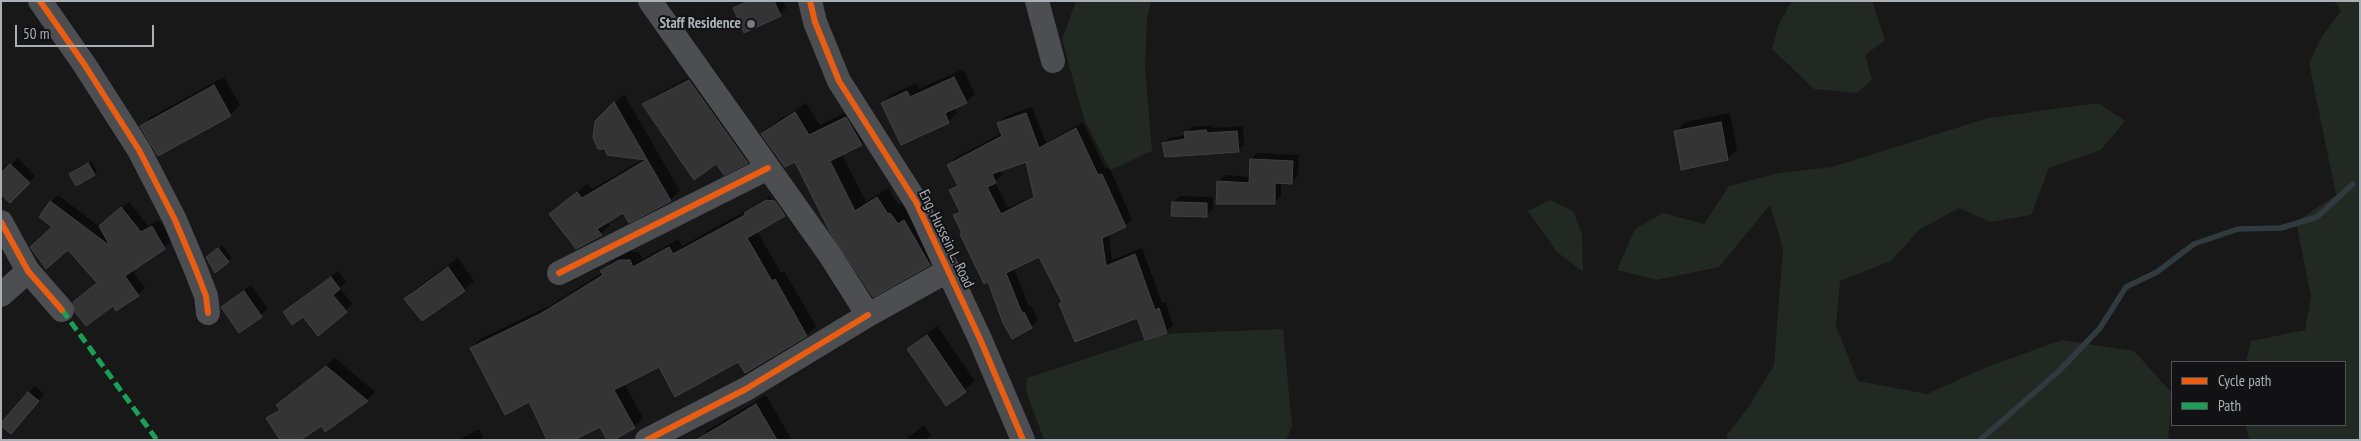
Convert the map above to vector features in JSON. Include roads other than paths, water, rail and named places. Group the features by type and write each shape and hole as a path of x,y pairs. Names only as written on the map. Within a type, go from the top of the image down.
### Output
{"street":[{"path":"40,1 84,64 138,150 175,220 206,296 208,313"},
{"path":"650,1 830,255 868,315"},
{"name":"Eng. Hussein L. Road","path":"810,1 815,22 839,81 916,202 949,270 1023,440"},
{"path":"1037,1 1053,61"},
{"path":"559,273 768,168"},
{"path":"1,222 28,271 62,310"},
{"path":"647,440 746,389 868,315 949,270"},
{"path":"1,295 28,271"}],"waterway":[{"path":"1980,440 2059,371 2100,328 2126,287 2157,272 2194,244 2238,229 2281,228 2317,217 2353,184"}],"place":[{"name":"Staff Residence","path":"751,24"}]}
